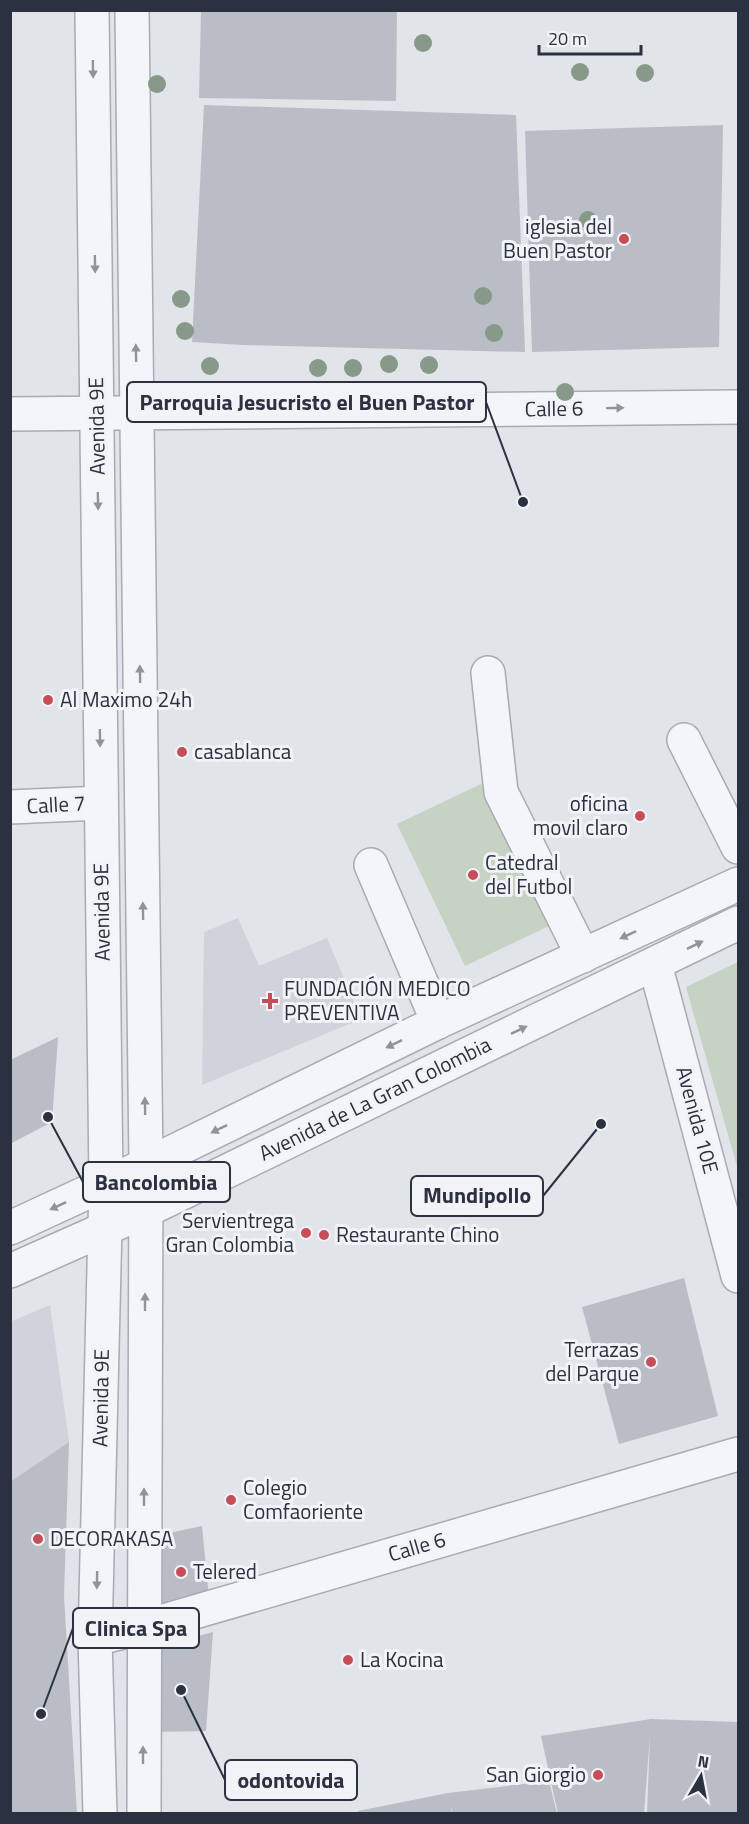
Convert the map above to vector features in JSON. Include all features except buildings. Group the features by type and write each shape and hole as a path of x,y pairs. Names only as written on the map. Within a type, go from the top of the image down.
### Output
{"street":[{"name":"Avenida 9E","path":"92,10 105,1184 95,1639 100,1814"},
{"name":"Avenida 9E","path":"132,10 146,1165 144,1814"},
{"name":"Calle 6","path":"10,414 97,415 738,407"},
{"path":"488,673 501,792 583,956"},
{"path":"684,740 738,847"},
{"name":"Calle 7","path":"10,807 101,803"},
{"path":"370,865 438,1022"},
{"name":"Avenida de La Gran Colombia","path":"10,1228 146,1165 438,1022 738,884"},
{"name":"Avenida de La Gran Colombia","path":"10,1271 145,1211 738,923"},
{"name":"Avenida 10E","path":"655,964 738,1276"},
{"name":"Calle 6","path":"95,1639 738,1454"}],"shaded area":[{"path":"238,918 259,966 327,938 361,1019 202,1085 204,932"},
{"path":"50,1305 69,1442 11,1482 10,1322"}],"green space":[{"name":"Catedral del Futbol","path":"481,784 549,926 465,966 397,824"},
{"path":"738,962 738,1170 686,987"}],"place":[{"name":"iglesia del Buen Pastor","path":"624,239"},
{"name":"Parroquia Jesucristo el Buen Pastor","path":"523,502"},
{"name":"Al Maximo 24h","path":"48,700"},
{"name":"casablanca","path":"182,752"},
{"name":"oficina movil claro","path":"640,816"},
{"name":"Catedral del Futbol","path":"473,875"},
{"name":"FUNDACIÓN MEDICO PREVENTIVA","path":"270,1001"},
{"name":"Bancolombia","path":"48,1117"},
{"name":"Mundipollo","path":"601,1124"},
{"name":"Servientrega Gran Colombia","path":"306,1233"},
{"name":"Restaurante Chino","path":"324,1235"},
{"name":"Terrazas del Parque","path":"651,1362"},
{"name":"Colegio Comfaoriente","path":"231,1500"},
{"name":"DECORAKASA","path":"38,1539"},
{"name":"Telered","path":"181,1572"},
{"name":"La Kocina","path":"348,1660"},
{"name":"odontovida","path":"181,1690"},
{"name":"Clinica Spa","path":"41,1714"},
{"name":"San Giorgio","path":"598,1775"}]}
